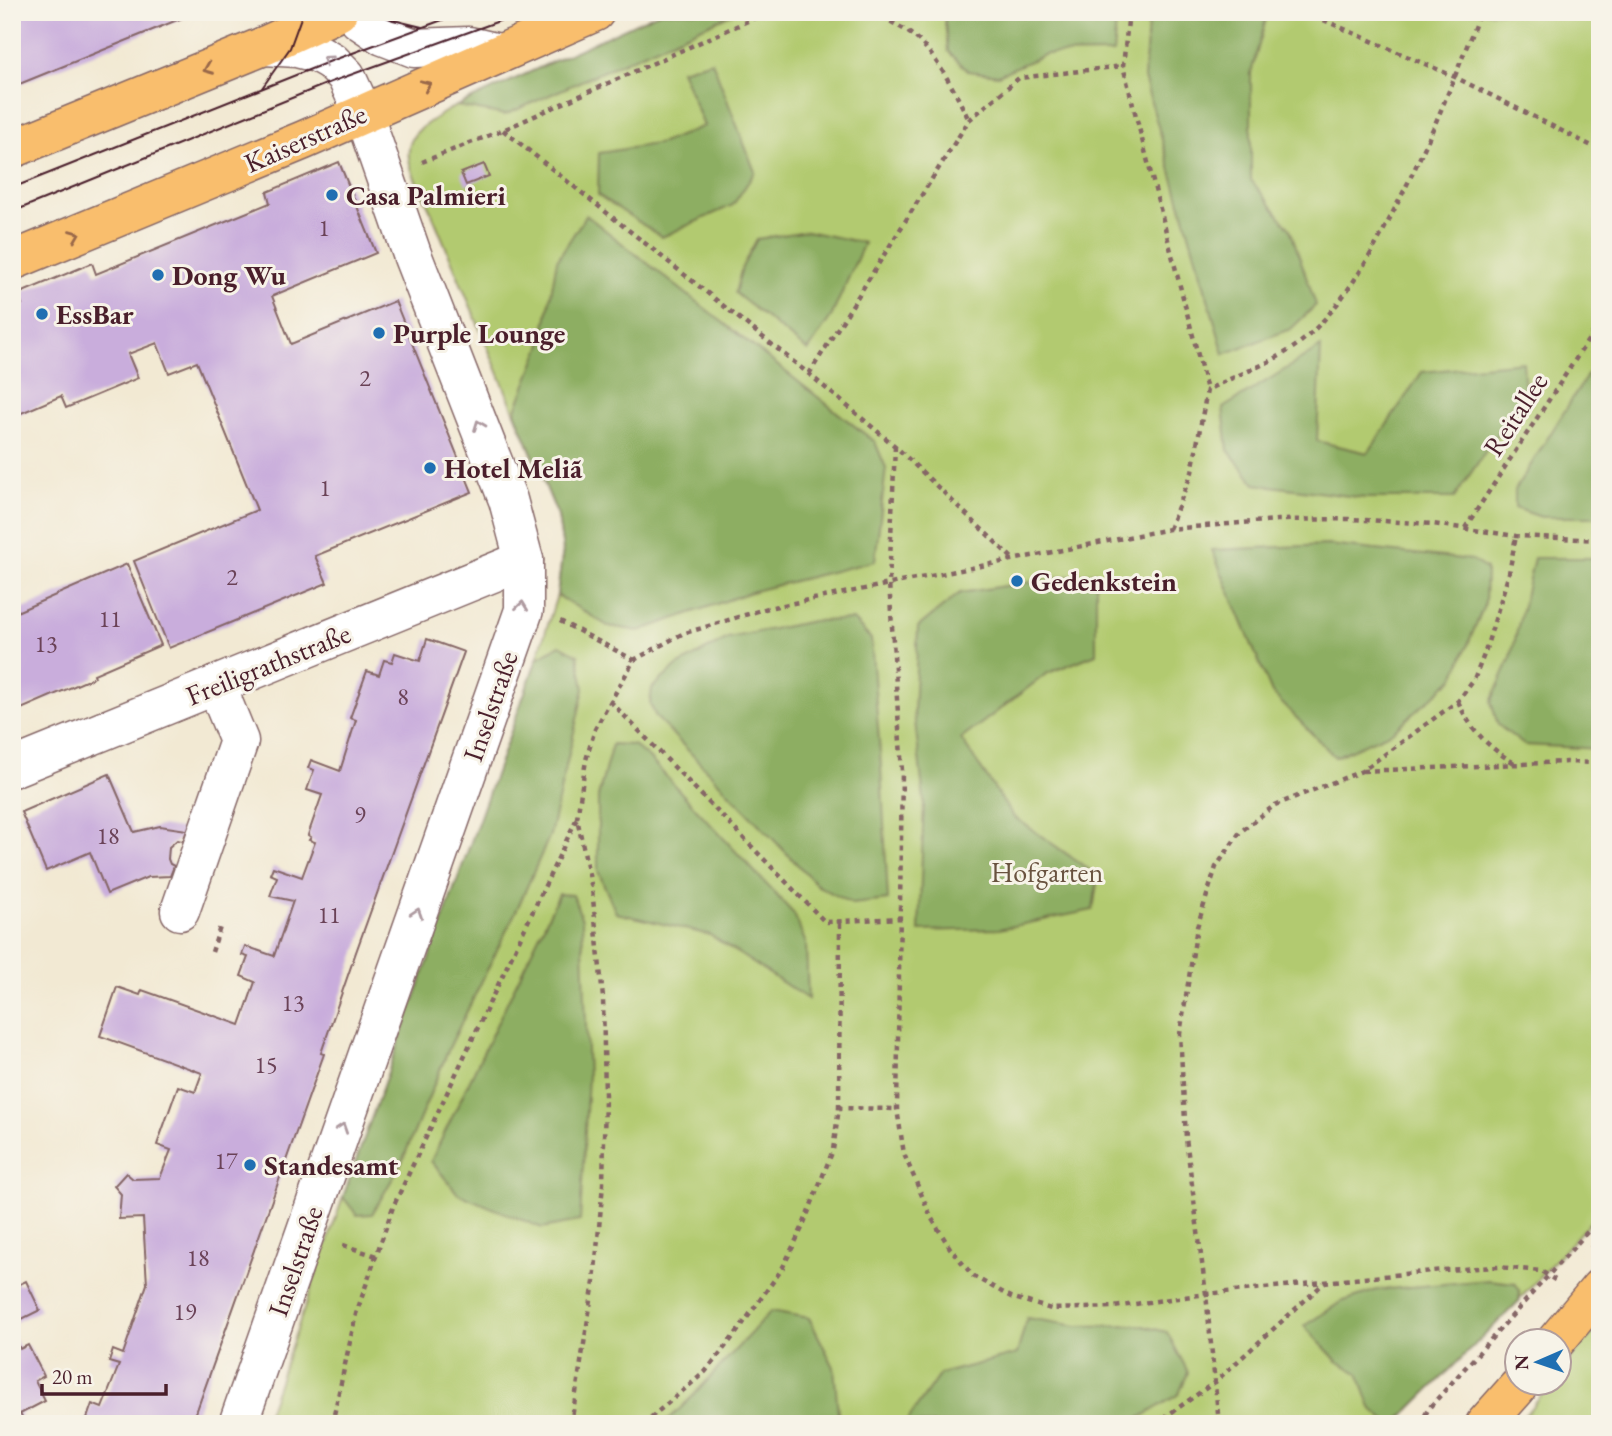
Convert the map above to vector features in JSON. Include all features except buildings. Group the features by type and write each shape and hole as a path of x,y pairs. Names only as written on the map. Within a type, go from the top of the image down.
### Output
{"main road":[{"path":"12,149 264,46 338,12"},
{"name":"Kaiserstraße","path":"12,261 283,149 595,12"},
{"path":"1567,1328 1593,1297"},
{"path":"1485,1424 1508,1398"},
{"path":"1500,1424 1513,1398"}],"street":[{"path":"353,12 359,20 383,36 414,48 469,46 499,53"},
{"name":"Inselstraße","path":"239,1424 524,610 524,559 508,500 413,257 363,113 346,76 331,61 317,53 297,48 264,46"},
{"name":"Freiligrathstraße","path":"12,768 524,559"},
{"path":"180,911 239,741 216,685"}],"path":[{"path":"386,177 503,130 768,12"},
{"path":"873,12 922,44 948,80 969,120"},
{"path":"1129,12 1123,66 1207,390 1192,472 1168,529"},
{"path":"1305,12 1455,77 1600,150"},
{"path":"1207,390 1280,357 1309,334 1342,296 1374,250 1409,181 1455,77 1480,12"},
{"path":"809,374 969,120 1019,79 1123,66"},
{"path":"503,130 895,446 1013,559"},
{"name":"Reitallee","path":"1465,528 1600,322"},
{"path":"895,446 889,583 902,771 897,1109 904,1154 932,1219 950,1248 973,1276 1010,1297 1051,1308 1114,1307 1206,1294 1442,1270 1499,1267 1541,1271 1593,1297"},
{"path":"332,1424 356,1314 393,1207 577,818 586,760 595,729 634,660 682,634 768,608 1168,529 1277,520 1338,519 1433,524 1516,536 1600,540"},
{"path":"1219,1424 1186,1138 1180,1034 1197,927 1216,867 1240,832 1275,805 1362,771 1458,701 1474,680 1485,652 1509,573 1516,536"},
{"path":"524,610 556,619 634,660"},
{"path":"610,701 825,922 901,918"},
{"path":"1458,701 1477,735 1496,752 1517,764"},
{"path":"1362,771 1600,762"},
{"path":"571,1424 594,1282 603,1184 605,1096 603,998 593,889 577,818"},
{"path":"643,1424 705,1372 782,1269 802,1228 833,1150 839,1108 840,922"},
{"path":"839,1108 897,1109"},
{"path":"1420,1424 1429,1408 1600,1218"},
{"path":"1156,1424 1215,1382 1325,1282"}],"green space":[{"name":"Hofgarten","path":"660,12 1600,12 1600,1211 1519,1300 1395,1424 264,1424 537,659 557,595 563,550 558,516 415,179 409,147 420,129 448,110"},
{"path":"660,12 736,12 505,115 457,106"},
{"path":"944,12 1117,12 1113,53 1046,54 998,75 968,71 948,51"},
{"path":"1155,12 1229,12 1266,19 1251,73 1251,180 1290,229 1316,305 1291,329 1224,354 1144,78 1148,23"},
{"path":"712,61 755,172 733,205 662,237 598,195 599,153 662,143 704,126 681,70"},
{"path":"586,215 875,442 886,468 875,561 754,591 639,631 608,626 557,595 563,550 558,516 515,412 542,344 557,260"},
{"path":"807,231 864,243 832,315 808,351 735,293 742,267 757,239"},
{"path":"1321,347 1317,441 1368,453 1422,372 1523,362 1525,393 1454,498 1365,498 1255,484 1228,450 1223,408"},
{"path":"1588,374 1600,380 1600,517 1541,517 1515,508 1515,490"},
{"path":"1328,545 1472,560 1486,569 1485,603 1454,678 1392,732 1335,757 1272,693 1212,550"},
{"path":"1534,558 1600,558 1600,749 1524,745 1498,725 1491,702 1511,657"},
{"path":"1096,572 1096,654 1046,674 961,739 1013,816 1098,876 1093,910 999,929 919,931 924,801 914,712 918,627 960,593"},
{"path":"853,620 871,639 888,900 852,904 818,886 656,717 650,704 652,688 677,666 728,638 813,621"},
{"path":"560,645 578,655 584,689 550,835 450,1046 401,1164 372,1214 357,1215 343,1197 537,659"},
{"path":"612,744 633,745 649,758 794,914 806,944 808,999 710,935 616,913 598,871 598,797"},
{"path":"559,894 573,895 582,920 588,1076 580,1221 542,1228 458,1194 431,1161"},
{"path":"1488,1280 1515,1283 1520,1291 1519,1301 1395,1424 1390,1424 1371,1408 1358,1373 1337,1361 1304,1326 1341,1302 1377,1290"},
{"path":"771,1311 809,1318 834,1367 839,1424 664,1424 693,1396"},
{"path":"1027,1318 1077,1326 1139,1325 1167,1332 1188,1372 1179,1394 1130,1424 905,1424 940,1374 1017,1354"},
{"path":"1600,1324 1600,1411 1591,1424 1518,1424 1539,1398 1574,1398 1574,1355"}],"tram line":[{"path":"262,88 290,48 303,12"},
{"path":"375,12 393,20 422,27"},
{"path":"12,188 331,61 464,12"},
{"path":"12,212 331,82 524,12"}],"place":[{"name":"Casa Palmieri","path":"332,195"},
{"name":"Dong Wu","path":"158,275"},
{"name":"EssBar","path":"42,314"},
{"name":"Purple Lounge","path":"379,333"},
{"name":"Hotel Meliã","path":"430,468"},
{"name":"Gedenkstein","path":"1017,581"},
{"name":"Standesamt","path":"250,1165"}]}
